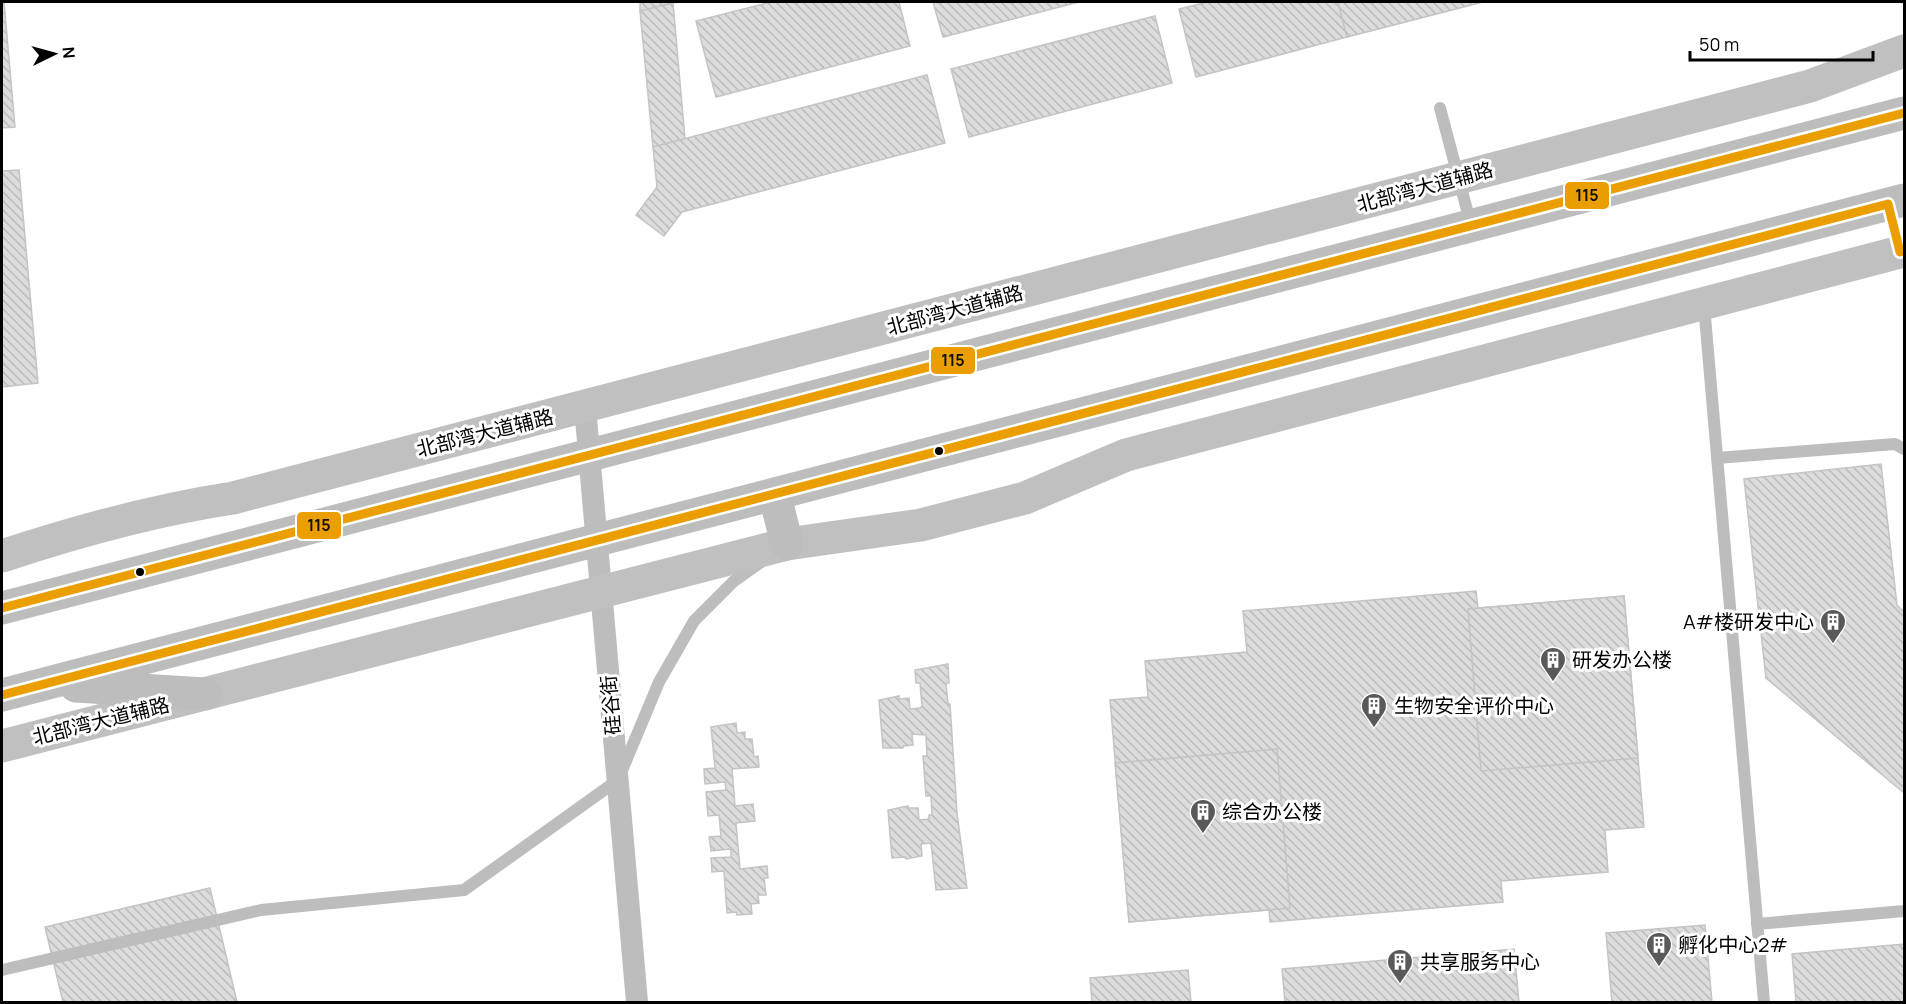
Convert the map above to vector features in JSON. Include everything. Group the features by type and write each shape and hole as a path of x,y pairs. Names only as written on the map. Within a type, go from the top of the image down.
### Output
{"highway":[{"path":"2,608 590,457 1905,113"},
{"path":"2,695 775,496 1896,202"},
{"path":"775,496 787,544"},
{"path":"47,684 204,694"}],"main road":[{"name":"北部湾大道辅路","path":"2,556 74,532 171,507 233,498 1810,87 1905,51"},
{"name":"北部湾大道辅路","path":"2,746 787,544 921,525 1025,498 1126,455 1902,252"}],"street":[{"name":"硅谷街","path":"585,407 637,1002"}],"lane":[{"path":"1440,108 1471,226"},
{"path":"1896,202 1902,252"},
{"path":"1704,304 1764,1002"},
{"path":"1717,458 1894,444 1905,449"},
{"path":"2,970 261,910 464,890 618,780 659,682 694,621 734,581 787,544"},
{"path":"1757,924 1905,911"}],"building":[{"path":"2,2 4,2 15,127 2,128"},
{"path":"640,2 677,2 640,11"},
{"path":"771,2 899,2 910,46 716,97 696,21"},
{"path":"933,2 1079,2 943,37"},
{"path":"1208,2 1338,2 1347,37 1196,77 1179,9"},
{"path":"1338,2 1483,2 1347,37"},
{"path":"673,3 685,139 653,147 640,11"},
{"path":"1155,16 1172,83 969,137 951,69"},
{"path":"927,75 945,143 682,212 664,236 636,215 657,187 653,147"},
{"path":"19,170 38,383 2,387 2,171"},
{"name":"A#楼研发中心","path":"1881,464 1897,605 1904,612 1904,793 1766,678 1744,479"},
{"name":"生物安全评价中心","path":"1476,591 1478,608 1624,596 1644,827 1605,830 1608,872 1501,881 1503,902 1270,922 1269,910 1129,922 1110,700 1148,697 1145,661 1247,652 1243,611"},
{"name":"研发办公楼","path":"1624,596 1638,758 1481,771 1468,609"},
{"path":"948,664 949,683 946,683 948,704 950,704 957,813 967,888 936,890 931,843 921,844 922,856 906,859 905,857 892,858 888,810 908,806 908,808 918,808 919,820 929,819 929,815 932,815 931,796 926,796 923,756 927,756 926,735 912,734 913,745 903,746 903,748 883,748 879,700 899,696 899,699 909,698 910,709 920,708 922,706 920,683 916,683 915,670"},
{"path":"736,723 737,733 745,732 745,739 752,739 754,757 758,756 759,767 732,769 735,806 753,804 755,821 736,823 740,869 767,866 768,878 764,878 766,895 758,895 759,903 751,904 752,914 737,915 736,912 727,913 724,871 712,872 711,858 731,857 731,849 711,851 709,837 721,836 719,815 708,816 706,792 726,790 725,782 705,784 704,769 715,768 711,727"},
{"name":"综合办公楼","path":"1277,749 1290,908 1129,922 1115,763"},
{"path":"210,888 237,1002 63,1002 45,927"},
{"name":"孵化中心2#","path":"1705,925 1712,1002 1612,1002 1606,933"},
{"path":"1904,944 1904,1002 1796,1002 1792,954"},
{"name":"共享服务中心","path":"1514,949 1519,1002 1285,1002 1282,969"},
{"path":"1188,970 1191,1002 1092,1002 1090,978"}],"transit line":[{"name":"115","path":"2,608 1904,113"},
{"name":"115","path":"2,695 1888,204 1900,252 1904,251"}],"place":[{"name":"A#楼研发中心","path":"1833,645"},
{"name":"研发办公楼","path":"1553,683"},
{"name":"生物安全评价中心","path":"1374,729"},
{"name":"综合办公楼","path":"1203,835"},
{"name":"孵化中心2#","path":"1659,968"},
{"name":"共享服务中心","path":"1400,985"}]}
